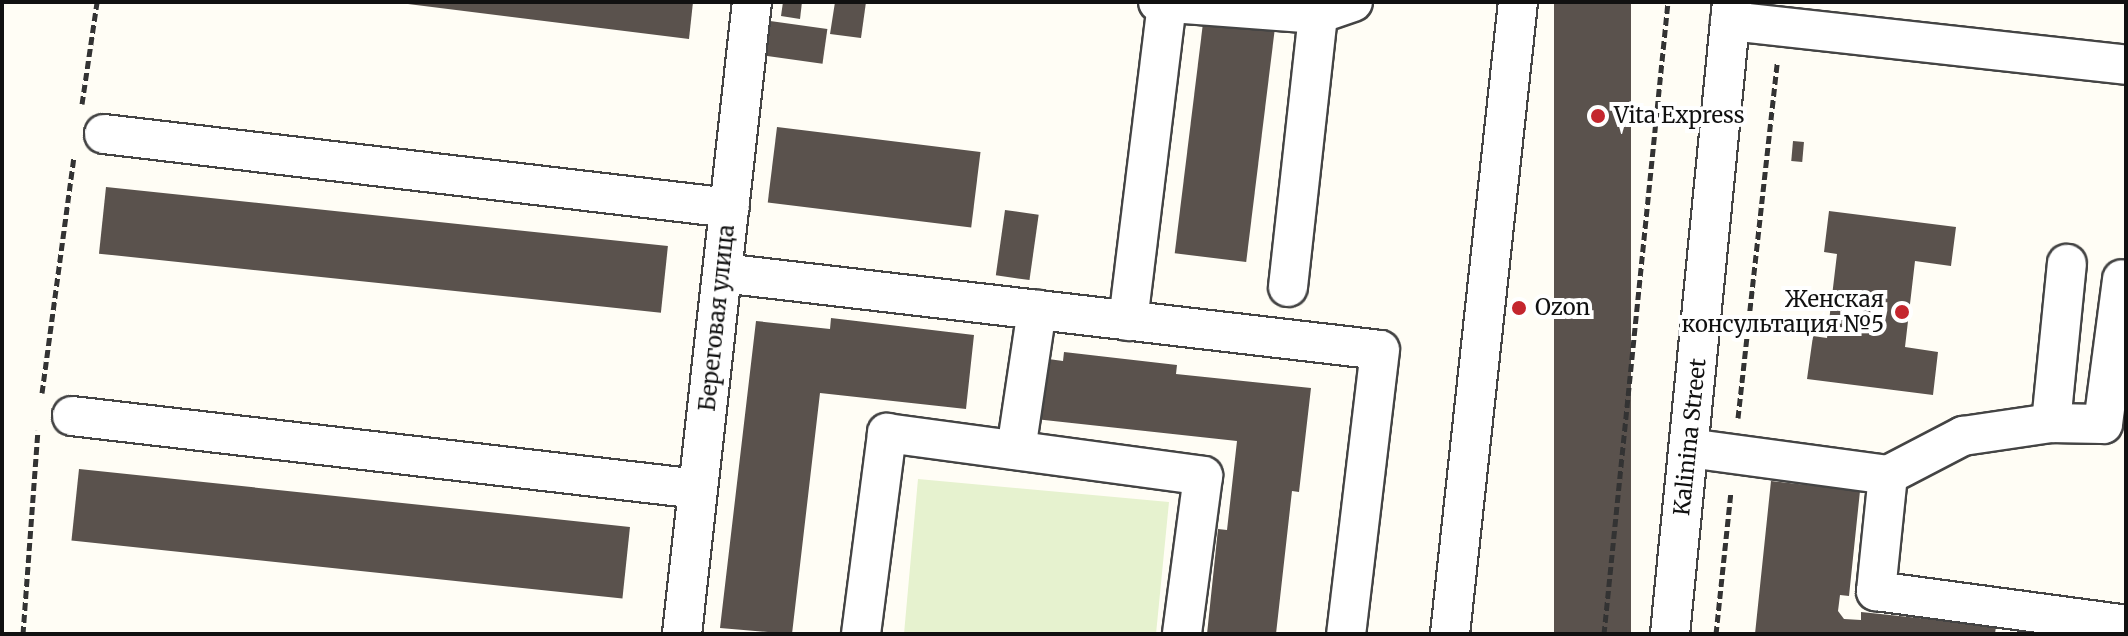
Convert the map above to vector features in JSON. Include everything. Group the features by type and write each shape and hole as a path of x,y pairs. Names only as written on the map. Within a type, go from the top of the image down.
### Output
{"street":[{"name":"Береговая улица","path":"682,634 752,2"},
{"path":"1450,634 1518,2"},
{"path":"1128,321 1162,3 1336,8 1288,287"},
{"path":"1731,11 1781,26 2126,65"},
{"name":"Kalinina Street","path":"1670,634 1731,11"},
{"path":"86,135 730,208"},
{"path":"2051,423 2067,264"},
{"path":"722,273 1380,350 1346,634"},
{"path":"1689,448 1888,475 1963,436 2051,423 2103,424 2122,279"},
{"path":"1016,450 1037,310"},
{"path":"51,412 698,489"},
{"path":"861,634 887,433 1203,476 1182,634"},
{"path":"1888,475 1876,591 2029,623 2126,625"}],"path":[{"path":"23,634 86,135 97,2"},
{"path":"1604,634 1668,2"},
{"path":"1716,634 1781,26"}],"green space":[{"path":"918,479 1169,502 1156,634 904,634"}],"building":[{"path":"392,2 693,2 689,39"},
{"path":"783,2 802,2 800,19 781,16"},
{"path":"835,2 866,2 861,38 830,34"},
{"path":"1554,2 1631,2 1631,634 1554,634"},
{"path":"763,20 827,29 822,64 758,55"},
{"path":"1203,23 1274,32 1246,262 1175,253"},
{"path":"777,127 980,152 971,227 768,202"},
{"path":"1793,141 1804,142 1802,162 1791,161"},
{"path":"106,187 668,246 661,313 99,254"},
{"path":"1005,210 1039,215 1029,280 996,275"},
{"path":"1829,211 1956,227 1951,266 1915,261 1905,347 1938,352 1933,395 1807,379 1813,336 1827,338 1837,254 1824,252"},
{"path":"831,318 974,335 966,409 820,393 792,634 720,628 756,321 830,329"},
{"path":"1064,352 1177,365 1176,374 1311,388 1299,492 1292,491 1276,634 1207,634 1218,529 1227,530 1237,441 1035,419 1041,358 1063,361"},
{"path":"79,469 630,527 622,599 71,541"},
{"path":"1771,481 1860,491 1849,596 1840,595 1838,611 1844,619 1861,620 1861,612 1996,626 1995,634 1755,634"}],"place":[{"name":"Vita Express","path":"1598,116"},
{"name":"Ozon","path":"1519,308"},
{"name":"Женская консультация №5","path":"1902,312"}]}
